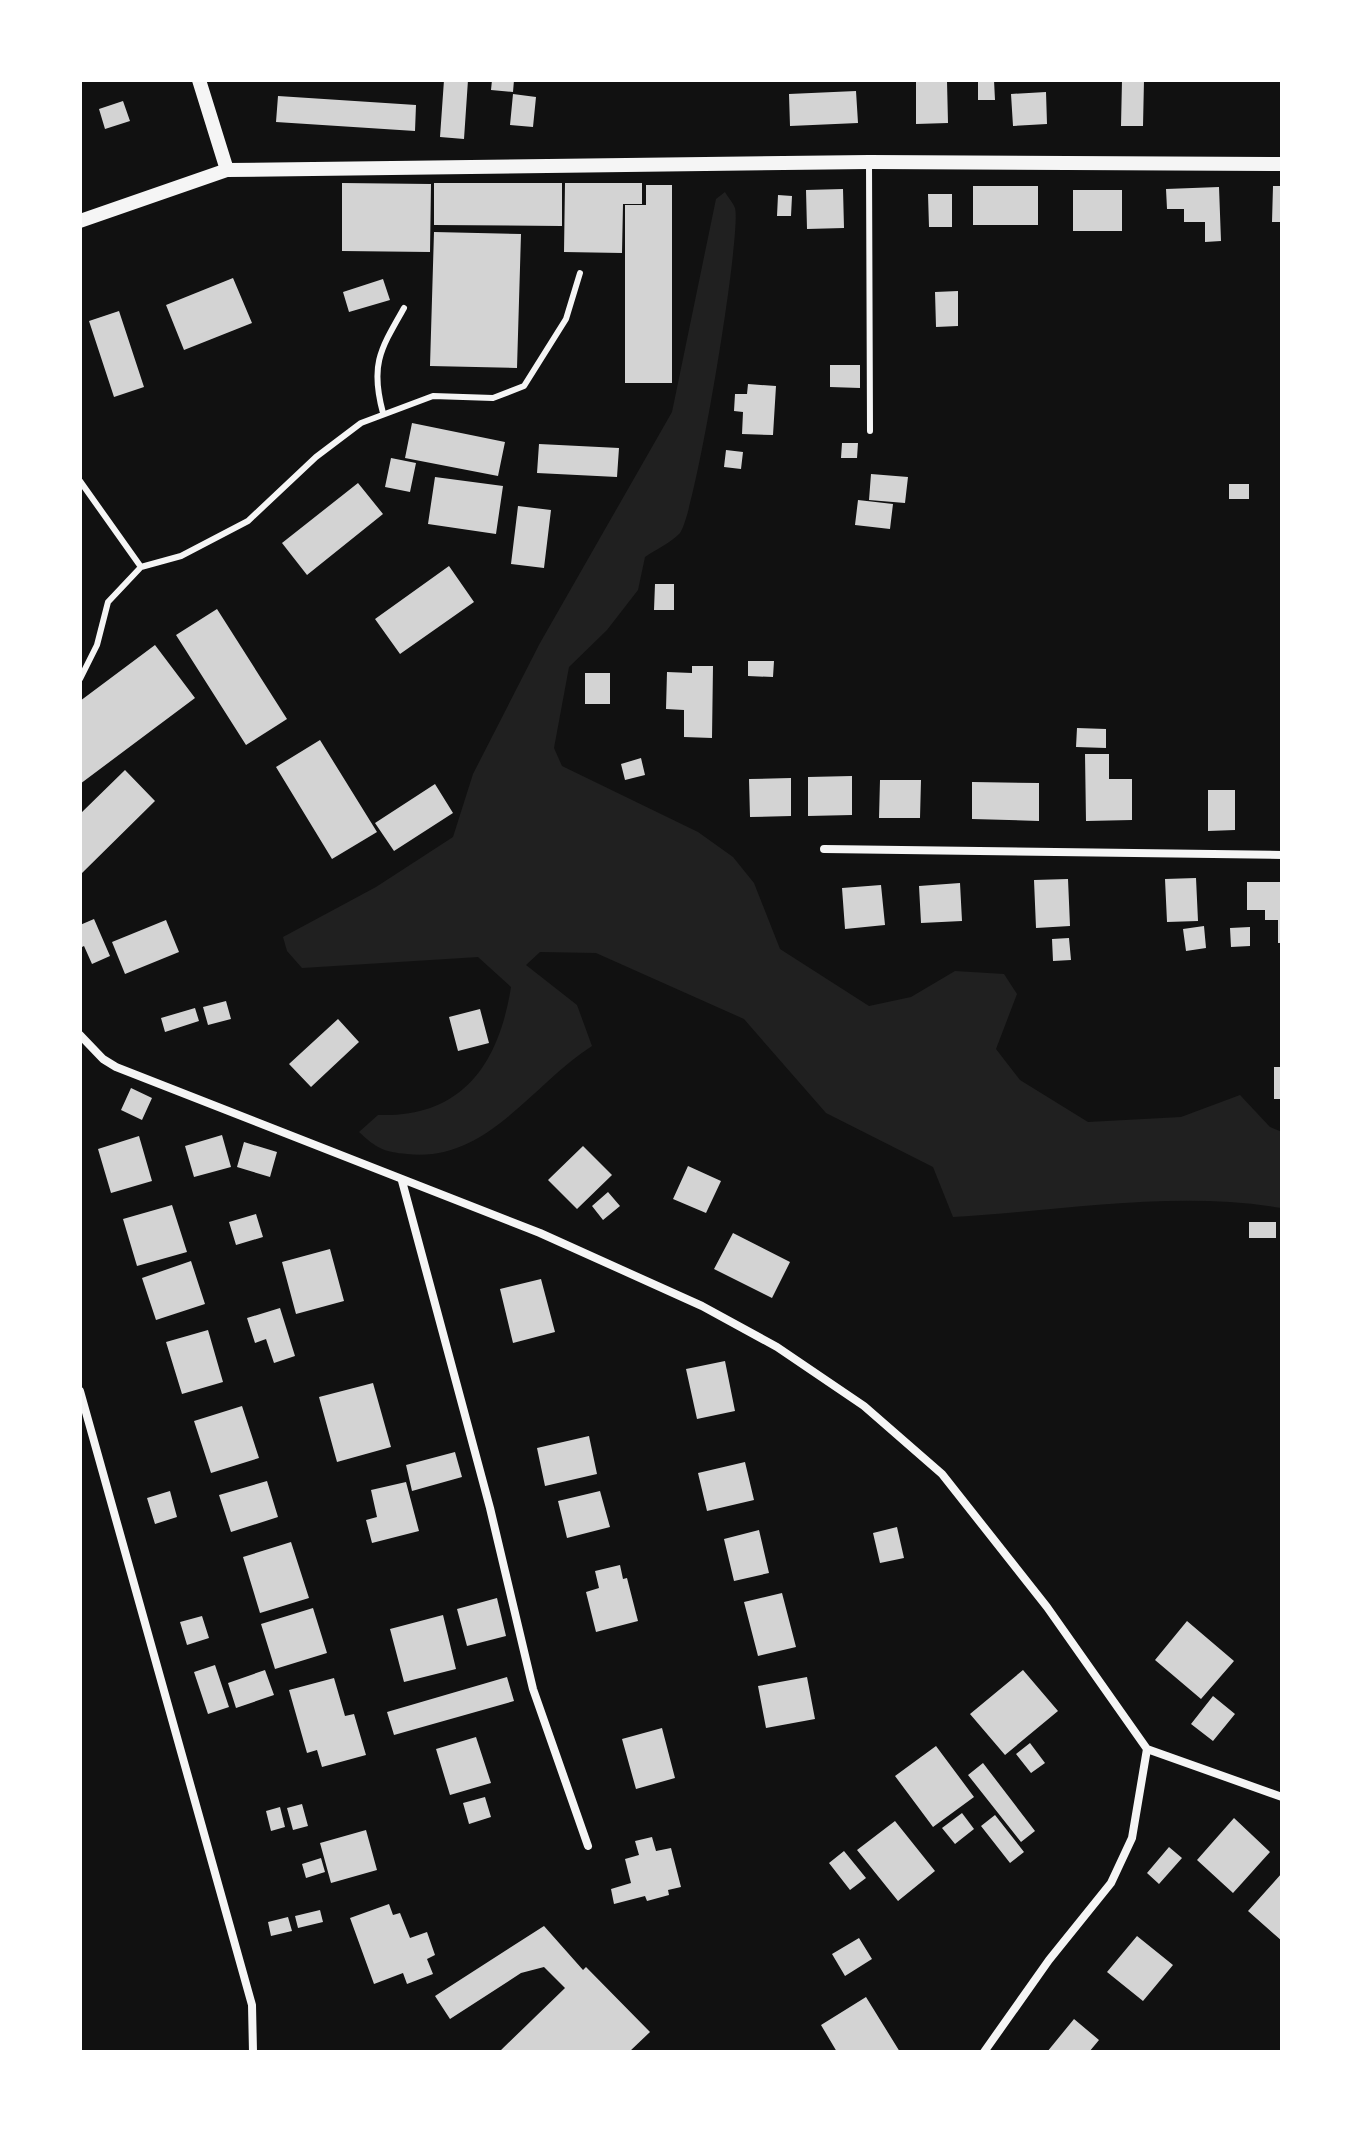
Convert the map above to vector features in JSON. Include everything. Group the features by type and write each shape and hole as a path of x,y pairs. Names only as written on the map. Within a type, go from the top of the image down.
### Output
{"street":[{"path":"199,80 227,170"},
{"path":"80,221 227,170 869,162 1282,164"},
{"path":"824,849 1282,855"},
{"path":"80,1035 116,1067 540,1233 702,1306 777,1347 864,1406 942,1474 1047,1607 1147,1749 1282,1797"},
{"path":"402,1181 490,1508 533,1689 588,1846"},
{"path":"80,1391 252,2005 253,2052"},
{"path":"984,2052 1049,1960 1111,1883 1132,1838 1147,1749"}],"lane":[{"path":"869,162 870,431"},
{"path":"80,679 97,645 108,602 141,567 181,556 248,521 316,457 361,423 433,396 493,398 524,386 566,319 580,273"},
{"path":"383,413 375,382 379,353 404,308"},
{"path":"80,481 141,567"}],"shaded area":[{"path":"725,192 735,208 732,266 706,428 687,514 680,533 645,557 638,590 607,630 569,667 554,748 562,766 698,832 733,857 754,883 780,949 869,1006 911,997 955,971 1004,974 1017,994 996,1049 1020,1080 1088,1122 1181,1117 1240,1095 1270,1127 1282,1132 1282,1208 1241,1203 1159,1201 953,1217 933,1167 826,1113 744,1019 596,953 540,952 526,965 577,1005 592,1046 507,1118 461,1146 435,1154 386,1150 359,1132 378,1115 433,1107 454,1096 472,1081 497,1039 511,987 478,957 302,968 287,951 283,937 376,887 453,837 473,774 540,643 672,412 716,199"}],"building":[{"path":"444,80 468,80 464,139 440,137"},
{"path":"492,80 514,80 513,92 491,90"},
{"path":"978,80 994,80 995,100 978,100"},
{"path":"1122,80 1144,80 1143,126 1121,126"},
{"path":"916,81 947,81 948,123 916,124"},
{"path":"856,91 858,123 790,126 789,94"},
{"path":"1046,92 1047,124 1013,126 1011,94"},
{"path":"513,94 536,97 533,127 510,125"},
{"path":"278,96 416,105 415,131 276,122"},
{"path":"123,101 130,121 105,129 99,109"},
{"path":"342,183 431,184 430,252 342,251"},
{"path":"434,183 562,183 562,226 434,225"},
{"path":"565,183 642,183 642,204 623,204 622,253 564,252"},
{"path":"646,185 672,185 672,383 625,383 625,205 646,205"},
{"path":"973,186 1038,186 1038,225 973,225"},
{"path":"1273,186 1282,186 1282,222 1272,222"},
{"path":"1219,187 1221,241 1205,242 1205,222 1184,222 1184,209 1167,209 1166,189"},
{"path":"843,189 844,228 807,229 806,190"},
{"path":"1073,190 1122,190 1122,231 1073,231"},
{"path":"928,194 952,194 952,227 929,227"},
{"path":"778,195 792,196 791,216 777,216"},
{"path":"434,232 521,234 517,368 430,366"},
{"path":"233,278 252,323 184,350 166,305"},
{"path":"383,279 390,300 349,312 343,292"},
{"path":"958,291 958,326 936,327 935,292"},
{"path":"119,311 144,387 114,397 89,321"},
{"path":"830,365 860,365 860,388 830,387"},
{"path":"748,384 776,386 773,435 742,434 743,412 734,411 735,394 747,394"},
{"path":"412,423 505,442 498,476 405,458"},
{"path":"842,443 858,443 857,458 841,458"},
{"path":"539,444 619,448 617,477 537,473"},
{"path":"726,450 743,452 741,469 724,467"},
{"path":"391,458 416,463 410,492 385,487"},
{"path":"871,474 908,477 905,503 869,500"},
{"path":"435,477 503,486 496,534 428,524"},
{"path":"358,483 383,514 307,575 282,543"},
{"path":"1229,484 1249,484 1249,499 1229,499"},
{"path":"858,500 893,504 890,529 855,525"},
{"path":"518,506 551,510 544,568 511,564"},
{"path":"449,566 474,602 400,654 375,619"},
{"path":"655,584 674,584 674,610 654,610"},
{"path":"217,609 287,719 246,745 176,635"},
{"path":"155,645 195,698 80,784 80,701"},
{"path":"748,661 774,661 773,677 748,676"},
{"path":"692,666 713,666 712,738 684,737 684,710 666,709 667,672 692,673"},
{"path":"585,673 610,673 610,704 585,704"},
{"path":"1077,728 1106,729 1106,748 1076,747"},
{"path":"320,740 377,832 332,859 276,767"},
{"path":"1085,754 1109,754 1109,779 1132,779 1132,820 1086,821"},
{"path":"641,758 645,775 625,780 621,764"},
{"path":"125,770 155,801 80,875 80,814"},
{"path":"852,776 852,815 808,816 808,777"},
{"path":"791,778 791,816 750,817 749,779"},
{"path":"880,780 921,780 920,818 879,818"},
{"path":"972,782 1039,783 1039,821 972,819"},
{"path":"435,784 453,813 394,851 375,823"},
{"path":"1208,790 1235,790 1235,830 1208,831"},
{"path":"1196,878 1198,921 1167,922 1165,879"},
{"path":"1068,879 1070,926 1036,928 1034,880"},
{"path":"1247,882 1282,882 1282,943 1278,943 1278,920 1265,920 1265,910 1247,910"},
{"path":"960,883 962,921 921,923 919,886"},
{"path":"881,885 885,925 845,929 842,888"},
{"path":"94,919 110,956 92,964 84,946 80,948 80,925"},
{"path":"166,920 179,952 125,974 112,942"},
{"path":"1204,926 1206,948 1186,951 1183,929"},
{"path":"1250,927 1250,946 1231,947 1230,928"},
{"path":"1069,938 1071,960 1053,961 1052,939"},
{"path":"226,1001 231,1019 208,1025 203,1007"},
{"path":"195,1008 199,1021 165,1032 161,1018"},
{"path":"480,1009 489,1043 458,1051 449,1017"},
{"path":"338,1019 359,1042 311,1087 289,1064"},
{"path":"1274,1067 1282,1067 1282,1099 1274,1099"},
{"path":"131,1088 152,1098 142,1120 121,1110"},
{"path":"222,1135 231,1167 194,1177 185,1146"},
{"path":"139,1136 152,1181 111,1193 98,1149"},
{"path":"244,1142 277,1152 270,1177 237,1167"},
{"path":"583,1146 612,1175 577,1209 548,1180"},
{"path":"688,1166 721,1181 706,1213 673,1199"},
{"path":"608,1192 620,1206 603,1220 592,1206"},
{"path":"172,1205 187,1252 137,1266 123,1219"},
{"path":"256,1214 263,1237 236,1245 229,1222"},
{"path":"1249,1222 1276,1222 1276,1238 1249,1238"},
{"path":"733,1233 790,1262 772,1298 714,1269"},
{"path":"330,1249 344,1301 296,1314 282,1262"},
{"path":"191,1261 205,1304 156,1320 142,1278"},
{"path":"541,1279 555,1332 513,1343 500,1289"},
{"path":"280,1308 295,1356 274,1363 266,1339 255,1343 247,1318"},
{"path":"208,1330 223,1382 182,1394 166,1342"},
{"path":"725,1361 735,1411 697,1419 686,1369"},
{"path":"373,1383 391,1447 337,1462 319,1397"},
{"path":"242,1406 259,1458 211,1473 194,1421"},
{"path":"589,1436 597,1474 545,1486 537,1448"},
{"path":"455,1452 462,1477 412,1491 406,1465"},
{"path":"745,1462 754,1500 707,1511 698,1473"},
{"path":"267,1481 278,1517 231,1532 219,1495"},
{"path":"406,1482 419,1531 372,1543 366,1520 377,1517 371,1490"},
{"path":"170,1491 177,1517 155,1524 147,1498"},
{"path":"600,1491 610,1527 567,1538 558,1501"},
{"path":"897,1527 904,1558 880,1563 873,1533"},
{"path":"759,1530 769,1573 734,1581 724,1539"},
{"path":"291,1542 309,1598 260,1613 243,1557"},
{"path":"620,1565 623,1579 627,1578 638,1621 596,1632 586,1592 599,1588 595,1571"},
{"path":"782,1593 796,1647 758,1656 744,1602"},
{"path":"497,1598 506,1636 467,1646 457,1609"},
{"path":"313,1608 327,1653 275,1669 261,1624"},
{"path":"443,1615 456,1669 404,1682 390,1629"},
{"path":"202,1616 209,1638 187,1645 180,1622"},
{"path":"1187,1621 1234,1661 1201,1699 1155,1660"},
{"path":"215,1665 229,1707 208,1714 194,1672"},
{"path":"265,1670 274,1695 236,1708 228,1683"},
{"path":"1023,1670 1058,1711 1005,1755 970,1714"},
{"path":"507,1677 514,1701 394,1735 387,1712"},
{"path":"807,1677 815,1719 766,1728 758,1686"},
{"path":"334,1678 345,1716 354,1714 366,1755 322,1767 317,1750 307,1753 289,1690"},
{"path":"1213,1696 1235,1714 1213,1741 1191,1724"},
{"path":"662,1728 675,1778 636,1789 622,1739"},
{"path":"476,1737 491,1783 450,1795 436,1749"},
{"path":"1030,1743 1045,1763 1031,1773 1016,1754"},
{"path":"936,1746 974,1797 933,1827 895,1776"},
{"path":"983,1763 1035,1831 1021,1842 968,1775"},
{"path":"485,1797 491,1817 469,1824 463,1803"},
{"path":"302,1804 308,1826 293,1830 287,1808"},
{"path":"280,1807 285,1827 271,1831 266,1811"},
{"path":"962,1813 974,1829 955,1844 942,1828"},
{"path":"995,1815 1024,1852 1010,1863 981,1826"},
{"path":"1234,1818 1270,1852 1233,1893 1197,1860"},
{"path":"895,1821 935,1871 898,1901 857,1850"},
{"path":"366,1830 377,1870 331,1883 320,1843"},
{"path":"652,1837 656,1851 671,1848 681,1887 668,1890 669,1895 647,1901 645,1896 614,1904 611,1889 631,1883 625,1859 639,1855 635,1841"},
{"path":"1169,1847 1182,1858 1159,1884 1147,1873"},
{"path":"844,1851 866,1878 850,1890 829,1863"},
{"path":"321,1858 325,1872 306,1878 302,1864"},
{"path":"1282,1873 1282,1941 1248,1911"},
{"path":"389,1904 393,1915 400,1913 410,1938 427,1932 435,1955 427,1959 433,1974 407,1984 403,1973 374,1984 350,1918"},
{"path":"320,1910 323,1922 298,1928 295,1916"},
{"path":"288,1917 292,1931 271,1936 268,1922"},
{"path":"544,1926 583,1970 586,1967 650,2032 629,2052 499,2052 565,1988 544,1967 521,1973 450,2019 435,1996"},
{"path":"1137,1936 1173,1965 1143,2001 1107,1972"},
{"path":"859,1938 872,1959 845,1976 832,1954"},
{"path":"866,1997 900,2052 837,2052 821,2025"},
{"path":"1074,2019 1099,2040 1089,2052 1047,2052"}]}
